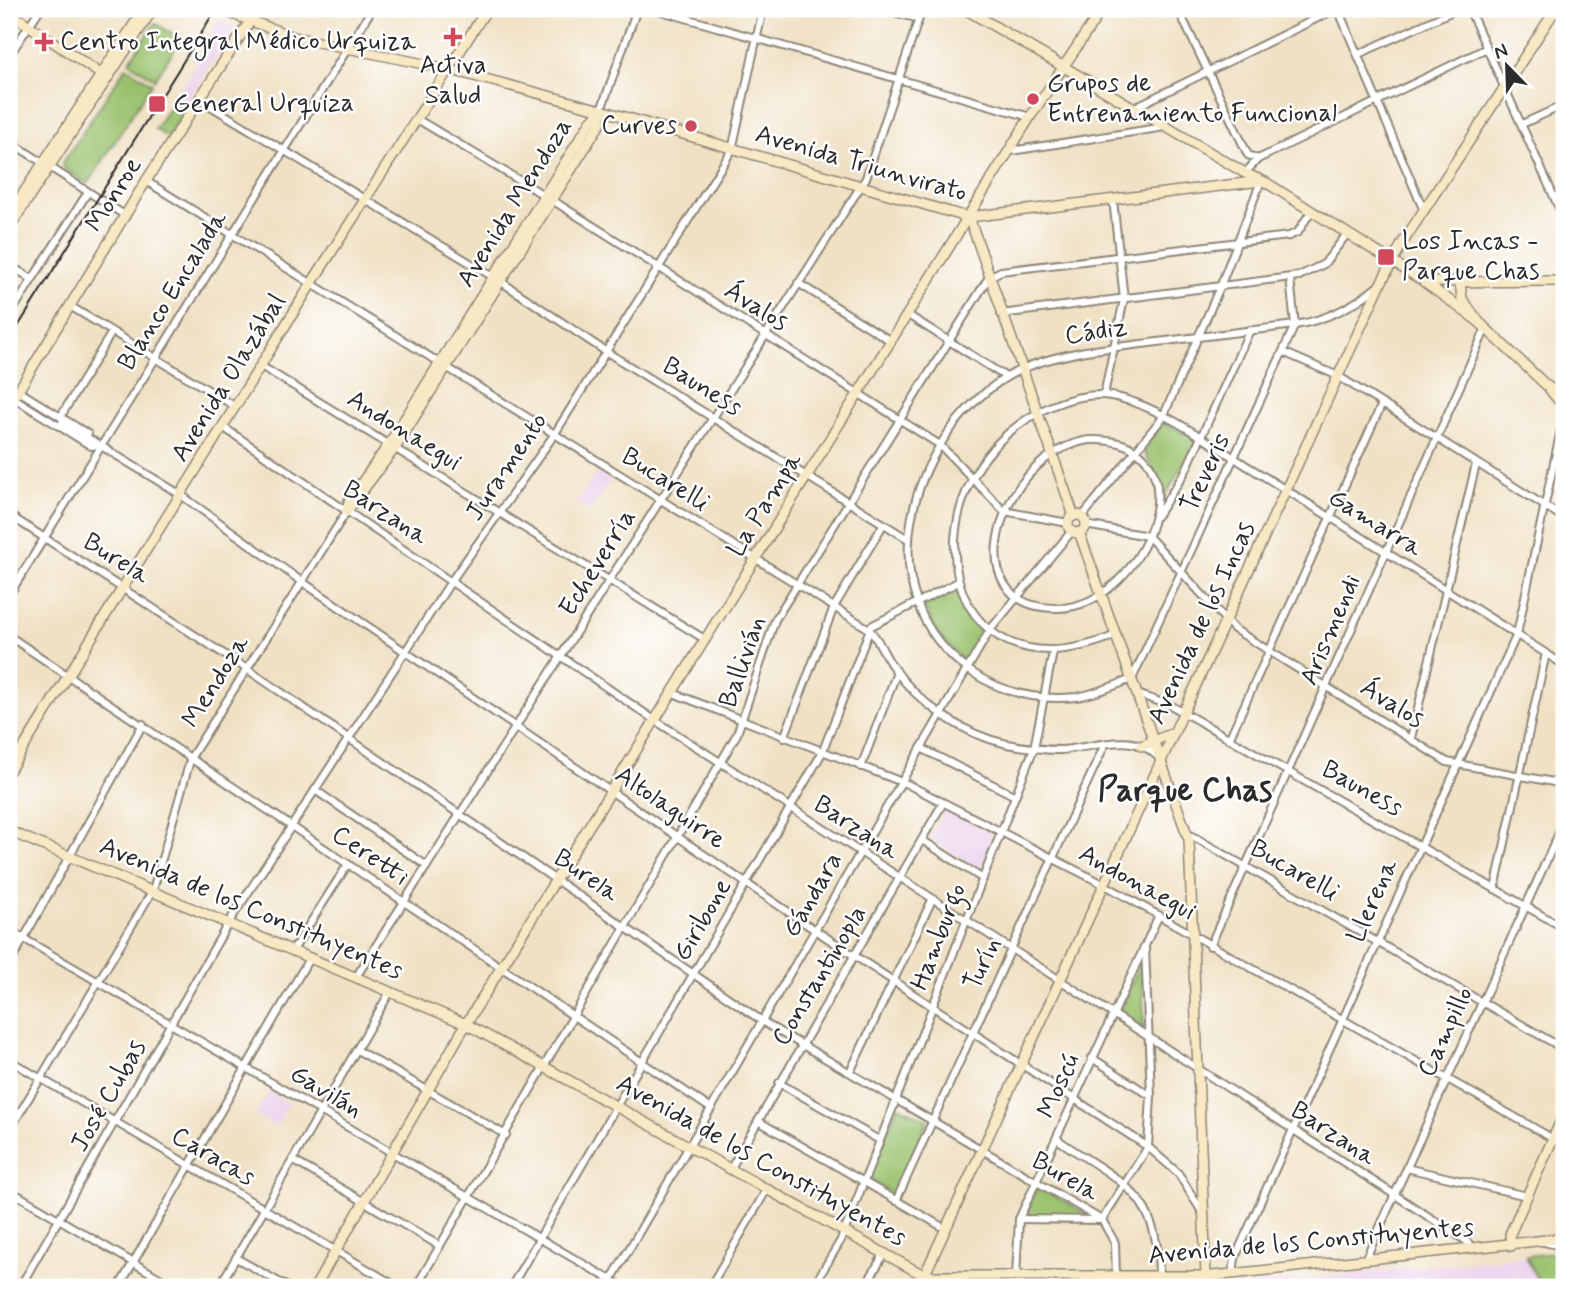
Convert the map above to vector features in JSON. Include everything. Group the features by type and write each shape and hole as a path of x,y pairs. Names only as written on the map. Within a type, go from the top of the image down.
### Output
{"main road":[{"path":"9,228 144,9"},
{"path":"104,76 153,9"},
{"name":"Avenida Triunvirato","path":"219,9 249,22 346,49 448,69 601,110 969,217 1261,181"},
{"name":"Monroe","path":"12,398 146,181 258,9"},
{"name":"Avenida Olazábal","path":"9,771 313,281 487,9"},
{"path":"965,9 980,13 1064,67 1261,181 1420,279 1482,325 1547,386 1564,408"},
{"name":"La Pampa","path":"315,1287 466,1024 1030,117 1102,9"},
{"name":"Avenida de los Incas","path":"919,1287 1380,285 1392,261 1556,9"},
{"path":"9,12 104,76"},
{"name":"Avenida Mendoza","path":"347,511 392,445 548,198 591,121 601,110"},
{"path":"9,215 46,165"},
{"path":"969,217 1187,833 1200,1072 1206,1276"},
{"path":"1420,279 1460,282 1564,281"},
{"path":"1460,282 1462,299 1482,325"},
{"path":"1547,386 1564,397"},
{"path":"1141,746 1155,743 1175,732"},
{"path":"1151,785 1162,781 1171,787"},
{"name":"Avenida de los Constituyentes","path":"9,831 466,1024 925,1276 1206,1276 1564,1241"},
{"path":"1511,1246 1510,1234 1564,1114"}],"street":[{"path":"9,56 40,9"},
{"name":"Blanco Encalada","path":"9,595 231,232 372,9"},
{"path":"601,110 637,9"},
{"path":"654,9 1030,117"},
{"name":"Juramento","path":"229,922 452,580 554,435 732,150 763,9"},
{"path":"883,9 919,19"},
{"name":"Echeverría","path":"356,977 866,177 922,9"},
{"path":"1178,9 1248,155 1258,159"},
{"path":"1133,108 1337,9 1359,54 1424,211"},
{"path":"1359,54 1457,9"},
{"path":"1469,9 1564,219"},
{"path":"1245,173 1258,159 1487,48"},
{"name":"Bauness","path":"200,99 497,279 606,351 908,540"},
{"path":"1522,124 1564,105"},
{"name":"Ávalos","path":"417,119 548,198 940,445 1004,511"},
{"path":"1011,150 1165,127"},
{"path":"9,141 126,216"},
{"name":"Bucarelli","path":"146,181 313,281 442,365 869,629 897,672 916,694 941,713 977,734 1002,743 1034,748 1067,750 1122,742 1141,746"},
{"name":"Gándara","path":"609,1284 989,630 1163,417 1220,287 1261,181"},
{"path":"9,316 88,192"},
{"path":"1112,199 1124,299 1104,395 1074,398 1037,413 1003,439 972,479 960,506 953,554 958,582 971,607 989,630 1026,648 1053,652 1075,650 1116,635"},
{"path":"989,277 1001,271 1295,234 1310,213"},
{"path":"1002,314 1290,278 1319,268 1330,259 1346,234"},
{"path":"9,265 32,279"},
{"name":"Ballivián","path":"416,1287 721,763 743,722 771,629 989,277"},
{"name":"Treveris","path":"1132,679 1295,324 1290,278"},
{"path":"798,283 891,341"},
{"name":"Cádiz","path":"908,540 917,494 940,445 973,404 1006,377 1055,357 1295,324 1340,311 1380,285"},
{"path":"70,306 236,407"},
{"path":"908,315 1006,377"},
{"name":"Arismendi","path":"1210,946 1438,439 1482,325"},
{"path":"1156,518 1156,483 1146,461 1137,451 1119,442 1079,442 1052,453 1021,483 1004,511 996,551 1005,580 1017,596 1035,605 1054,608 1074,606 1101,594 1125,573 1148,536 1201,439 1250,330"},
{"path":"61,419 112,332"},
{"path":"1283,352 1338,376 1564,519"},
{"name":"Andonaegui","path":"261,366 706,640"},
{"name":"Altolaguirre","path":"9,384 12,398 91,446 100,446"},
{"name":"Gamarra","path":"1104,395 1131,401 1234,458 1564,665"},
{"name":"Altolaguirre","path":"12,398 61,419 181,495 405,652 815,930 1148,1147 1178,1173 1205,1216"},
{"path":"1229,739 1382,404"},
{"name":"Llerena","path":"1233,1274 1235,1258 1419,845 1517,634 1564,416"},
{"name":"Barzana","path":"223,427 656,721 1465,1240 1474,1250"},
{"path":"1411,738 1476,464"},
{"name":"Mendoza","path":"9,1131 96,981 153,890 191,757 347,511"},
{"path":"1004,511 1148,536"},
{"name":"Burela","path":"9,514 247,668 762,1020 1102,1220 1115,1243 1116,1277"},
{"path":"784,738 834,607 883,525"},
{"name":"Ávalos","path":"1148,536 1226,621 1269,651 1447,762 1564,784"},
{"path":"908,540 911,577 917,601 936,638 967,668 1010,691 1044,698 1088,694 1132,679"},
{"path":"869,629 878,620 958,582"},
{"name":"Giribone","path":"511,1287 822,753 869,629"},
{"name":"Ceretti","path":"9,636 710,1108"},
{"name":"Hamburgo","path":"813,1287 844,1232 1016,796 1034,748 1053,652"},
{"path":"1495,889 1546,653"},
{"path":"861,767 897,672"},
{"name":"Andonaegui","path":"673,693 901,782 1052,858 1159,915 1564,1145"},
{"name":"Bauness","path":"1137,694 1155,698 1184,713 1564,928"},
{"path":"9,965 142,724"},
{"name":"Turín","path":"896,1200 1105,744"},
{"path":"1141,746 1161,761"},
{"path":"921,748 1016,796"},
{"path":"315,790 427,866"},
{"name":"Constantinopla","path":"731,1168 943,803"},
{"name":"Campillo","path":"1365,1260 1564,822"},
{"name":"Bucarelli","path":"1187,833 1564,1049"},
{"path":"922,840 983,879"},
{"path":"1554,846 1564,850"},
{"path":"293,950 348,864"},
{"path":"850,1072 932,900"},
{"name":"Moscú","path":"1016,1277 1019,1219 1057,1139 1073,1096 1159,915"},
{"name":"José Cubas","path":"20,1287 229,922"},
{"name":"Gavilán","path":"9,930 171,1026 247,1066 321,1113 539,1239 609,1284 623,1287"},
{"path":"1019,1219 1102,1220 1148,1147 1151,1096 1145,945"},
{"path":"119,1287 310,957"},
{"path":"219,1287 390,992"},
{"path":"357,1050 506,1135"},
{"path":"1092,1058 1151,1096"},
{"name":"Caracas","path":"9,1060 398,1287"},
{"path":"779,1083 879,1140"},
{"path":"758,1121 946,1229"},
{"path":"1057,1139 1125,1186 1139,1199 1154,1224 1159,1247 1158,1277"},
{"path":"294,1161 440,1246"},
{"path":"1406,1168 1527,1196"},
{"path":"710,1287 767,1189"},
{"path":"9,1190 175,1287"},
{"path":"865,1287 884,1254"},
{"path":"236,1258 288,1287"}],"shaded area":[{"path":"218,19 231,25 233,29 184,107 175,102"},
{"path":"598,470 611,479 590,511 577,503"},
{"path":"949,811 991,833 993,840 980,868 977,869 929,838 943,813"},
{"path":"269,1092 289,1103 276,1127 255,1115"},
{"path":"1526,1256 1541,1287 1229,1287 1364,1273"}],"green space":[{"path":"155,23 181,39 155,79 129,62"},
{"path":"126,67 152,83 88,184 63,168 62,164"},
{"path":"173,101 186,109 168,138 155,129"},
{"path":"1163,423 1193,437 1195,445 1161,503 1156,474 1143,450"},
{"path":"955,589 970,615 985,631 964,662 938,635 922,603"},
{"path":"1139,966 1142,968 1144,1029 1119,1012"},
{"path":"898,1106 928,1120 897,1191 893,1194 869,1180 868,1176"},
{"path":"1038,1186 1095,1219 1023,1218"},
{"path":"1564,1252 1564,1284 1541,1287 1526,1256"}],"tunnel":[{"path":"9,389 62,422"}],"railway":[{"path":"9,341 216,9"}],"place":[{"name":"Activa Salud","path":"453,37"},
{"name":"Centro Integral Médico Urquiza","path":"44,42"},
{"name":"Grupos de Entrenamiento Funcional","path":"1033,99"},
{"name":"General Urquiza","path":"157,104"},
{"name":"Curves","path":"691,126"},
{"name":"Los Incas - Parque Chas","path":"1386,257"}],"district":[{"name":"Parque Chas","path":"1185,791"}]}
